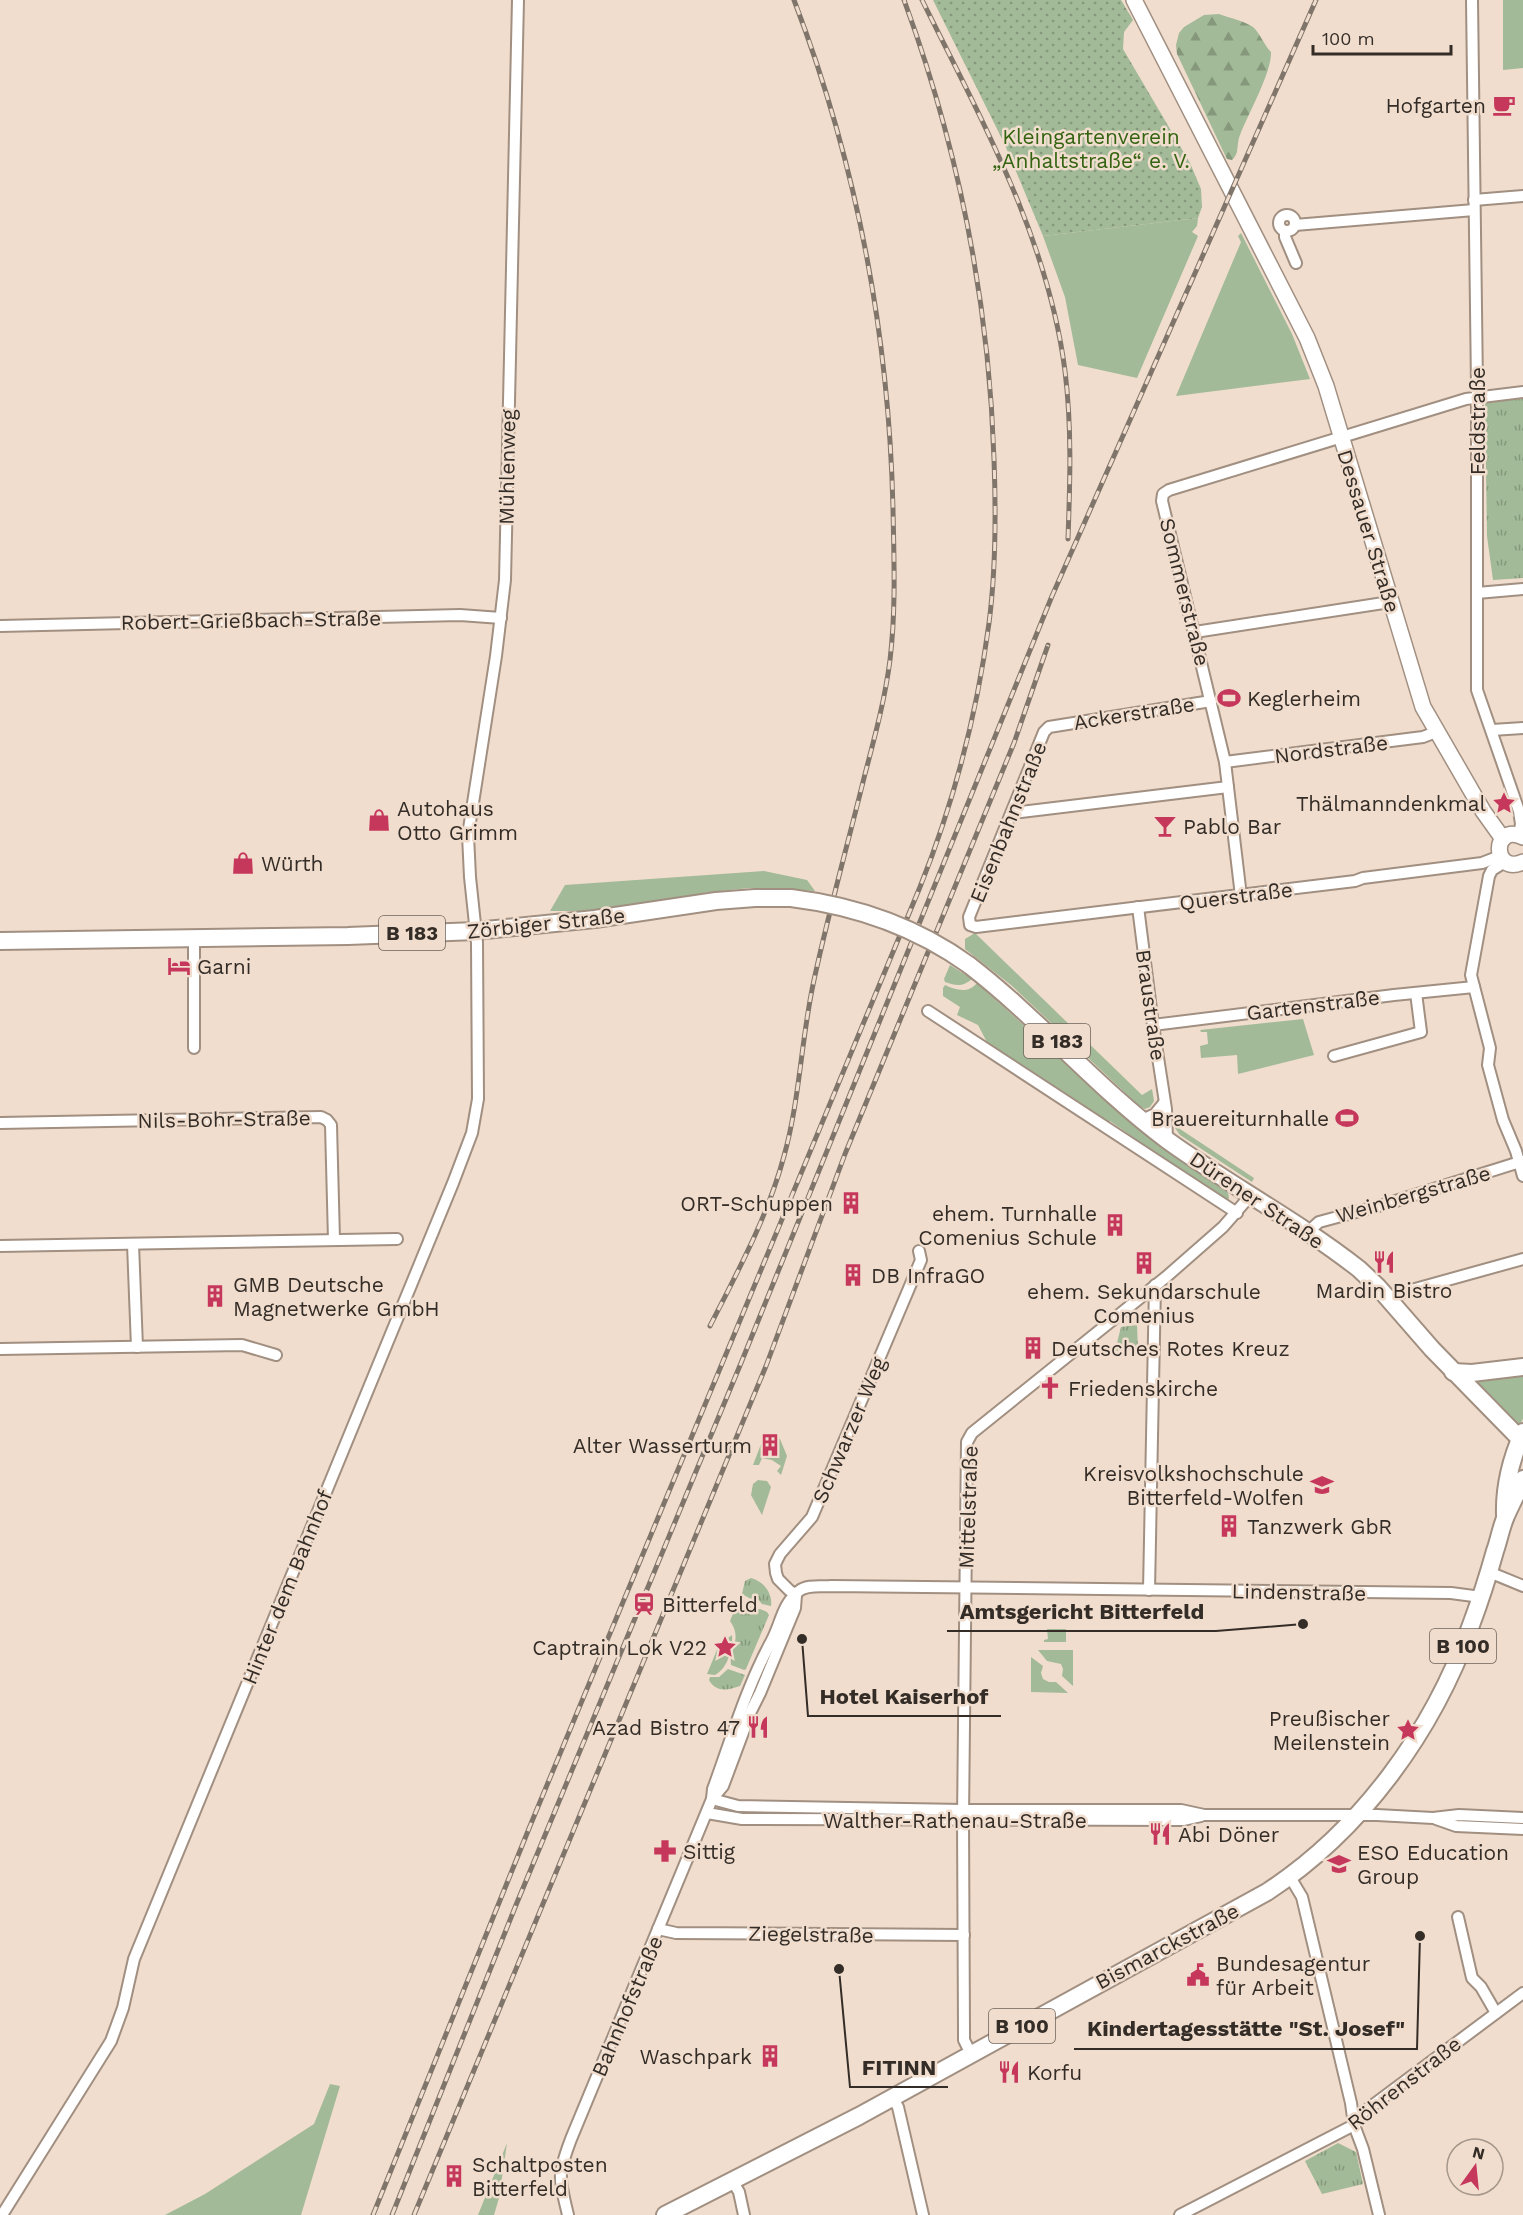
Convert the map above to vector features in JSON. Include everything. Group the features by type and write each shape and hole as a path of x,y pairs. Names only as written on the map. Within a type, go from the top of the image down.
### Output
{"main road":[{"name":"Zörbiger Straße","path":"0,941 476,931 595,919 735,899 791,898 829,903 877,916 922,935 969,965"},
{"name":"Dürener Straße","path":"969,965 1007,996 1142,1120 1167,1140 1359,1269 1454,1372 1522,1438"},
{"path":"1454,1372 1472,1373 1523,1367"},
{"name":"Bismarckstraße","path":"1514,1505 1506,1488 1511,1462 1522,1438"},
{"name":"Bismarckstraße","path":"665,2215 733,2182 971,2055 1268,1892 1322,1850 1357,1816 1383,1785 1427,1718 1454,1667 1523,1479"}],"street":[{"name":"Mühlenweg","path":"476,931 468,835 501,618 505,563 519,0"},
{"name":"Dessauer Straße","path":"1134,0 1307,338 1326,386 1423,707 1488,818 1503,839"},
{"name":"Feldstraße","path":"1473,0 1477,690 1520,814 1521,836"},
{"path":"1296,263 1285,237 1290,228 1474,205 1523,196"},
{"path":"1341,437 1477,396 1523,392"},
{"name":"Sommerstraße","path":"1241,896 1225,762 1162,501 1163,494 1169,490 1341,437"},
{"path":"1477,593 1523,589"},
{"path":"1195,632 1390,602"},
{"name":"Robert-Grießbach-Straße","path":"0,626 460,615 501,618"},
{"name":"Ackerstraße","path":"1056,725 1211,701"},
{"name":"Eisenbahnstraße","path":"970,925 969,917 1044,732 1056,725"},
{"path":"1492,730 1523,728"},
{"name":"Nordstraße","path":"1225,762 1423,737 1436,732"},
{"path":"1013,810 1021,812 1228,787"},
{"path":"1521,836 1509,835 1503,839 1499,847 1503,859 1511,865 1522,864"},
{"path":"1503,859 1489,876 1471,975 1490,1048 1488,1065 1503,1120 1521,1162 1523,1176"},
{"name":"Querstraße","path":"970,925 976,927 1153,907 1503,859"},
{"name":"Braustraße","path":"1138,907 1168,1122 1167,1140"},
{"name":"Hinter dem Bahnhof","path":"2,2215 111,2041 123,2008 134,1959 468,1145 475,1120 479,1089 476,931"},
{"path":"194,938 194,1048"},
{"name":"Gartenstraße","path":"1153,1025 1474,987"},
{"path":"1334,1056 1421,1032 1416,993"},
{"name":"Dürener Straße","path":"928,1011 1237,1214"},
{"path":"1142,1120 1155,1114 1164,1103"},
{"name":"Nils-Bohr-Straße","path":"0,1123 321,1117 331,1125 334,1240"},
{"name":"Weinbergstraße","path":"1307,1233 1319,1222 1386,1204 1521,1162"},
{"name":"Mittelstraße","path":"971,2055 964,2040 963,1815 967,1442 972,1433 1155,1285 1237,1214 1250,1196"},
{"path":"0,1246 398,1239"},
{"path":"133,1244 137,1347"},
{"name":"Schwarzer Weg","path":"796,1595 778,1579 775,1564 780,1554 812,1516 921,1260 919,1251"},
{"path":"1389,1300 1397,1294 1523,1259"},
{"path":"1149,1590 1155,1285"},
{"path":"0,1349 242,1345 276,1355"},
{"path":"1489,1572 1523,1586"},
{"name":"Lindenstraße","path":"796,1595 804,1588 818,1587 1452,1593 1481,1597"},
{"name":"Bahnhofstraße","path":"568,2215 559,2181 560,2169 707,1813 713,1789 759,1664 771,1642 785,1606 796,1595"},
{"name":"Walther-Rathenau-Straße","path":"712,1799 738,1806 963,1815 1183,1820 1204,1815 1433,1818 1459,1815 1523,1818"},
{"name":"Walther-Rathenau-Straße","path":"707,1813 742,1819 963,1815"},
{"name":"Walther-Rathenau-Straße","path":"1433,1818 1456,1826 1523,1829"},
{"path":"1290,1877 1302,1897 1354,2124 1364,2149 1379,2215"},
{"path":"1458,1917 1472,1978 1481,1987 1496,2013"},
{"name":"Ziegelstraße","path":"658,1929 676,1933 964,1935"},
{"name":"Röhrenstraße","path":"1180,2215 1354,2124 1361,2114 1523,1993"},
{"path":"892,2097 898,2107 923,2215"},
{"path":"733,2182 739,2192 744,2215"}],"green space":[{"name":"Kleingartenverein „Anhaltstraße“ e. V.","path":"933,0 1121,0 1133,20 1124,32 1123,49 1190,163 1201,189 1202,207 1198,218 1043,236 1005,145"},
{"path":"1503,0 1523,0 1523,68 1503,70"},
{"path":"1219,14 1253,27 1271,52 1264,82 1240,135 1236,154 1232,160 1227,159 1225,155 1177,54 1176,45 1179,33 1184,27 1204,15"},
{"path":"1198,218 1197,226 1192,232 1198,236 1137,378 1078,365 1065,297 1043,236"},
{"path":"1241,233 1292,334 1310,379 1176,396 1241,242 1238,236"},
{"path":"1523,399 1523,578 1493,580 1487,536 1485,400"},
{"path":"764,871 807,880 815,891 749,888 710,892 596,911 550,911 565,885"},
{"path":"975,933 1142,1095 1152,1089 1154,1101 1150,1107 1145,1109 1139,1106 1011,985 965,949 965,939"},
{"path":"950,965 972,979 959,985 945,982 944,979"},
{"path":"977,983 1139,1129 1227,1190 1228,1202 1138,1144 1134,1138 1110,1121 1106,1125 990,1048 978,1025 957,1015 960,1007 943,996 945,985 966,990"},
{"path":"1303,1019 1314,1055 1238,1074 1237,1055 1201,1058 1200,1046 1208,1044 1207,1032 1200,1030"},
{"path":"1177,1127 1254,1178 1252,1182 1180,1135 1175,1128"},
{"path":"1137,1325 1138,1349 1115,1351 1121,1327"},
{"path":"1523,1373 1523,1419 1518,1425 1475,1383 1475,1380"},
{"path":"772,1433 780,1439 787,1456 781,1475 777,1471 781,1466 772,1460 762,1458 759,1465 753,1465 765,1434"},
{"path":"758,1480 767,1481 771,1487 762,1515 751,1495 753,1484"},
{"path":"751,1578 766,1588 771,1606 762,1604 757,1598 751,1599 742,1594 745,1581"},
{"path":"742,1602 749,1604 752,1609 760,1609 769,1615 744,1670 731,1665 736,1639 734,1627 730,1621 736,1606"},
{"path":"1047,1629 1066,1629 1066,1642 1044,1642 1048,1639"},
{"path":"732,1635 732,1646 723,1668 715,1675 707,1674 719,1645"},
{"path":"1038,1650 1073,1650 1073,1686 1062,1676 1061,1664 1047,1661"},
{"path":"1031,1657 1043,1666 1041,1673 1043,1679 1056,1682 1068,1693 1031,1692"},
{"path":"728,1669 745,1675 740,1686 731,1689 715,1687 709,1680 710,1677 719,1677"},
{"path":"330,2084 340,2086 301,2215 165,2215 205,2194 314,2124"},
{"path":"507,2143 499,2198 494,2215 478,2215"},
{"path":"1338,2143 1356,2152 1363,2184 1322,2194 1305,2161"}],"railway":[{"path":"710,1326 761,1222 784,1156 794,1113 814,980 883,703 893,622 894,547 890,444 885,379 876,314 852,186 816,61 794,0"},
{"path":"373,2215 530,1826 920,887 954,790 971,724 984,657 993,582 995,500 991,400 978,284 955,168 923,55 904,0"},
{"path":"922,0 989,135 1028,227 1044,274 1065,371 1069,413 1068,539"},
{"path":"392,2215 516,1905 741,1363 1052,596 1316,0"},
{"path":"414,2215 766,1366 845,1154 1014,743 1048,645"}],"place":[{"name":"Hofgarten","path":"1504,105"},
{"name":"Keglerheim","path":"1229,698"},
{"name":"Thälmanndenkmal","path":"1504,803"},
{"name":"Autohaus Otto Grimm","path":"379,820"},
{"name":"Pablo Bar","path":"1165,826"},
{"name":"Würth","path":"243,863"},
{"name":"Garni","path":"179,966"},
{"name":"Brauereiturnhalle","path":"1347,1118"},
{"name":"ORT-Schuppen","path":"851,1203"},
{"name":"ehem. Turnhalle Comenius Schule","path":"1115,1225"},
{"name":"Mardin Bistro","path":"1384,1262"},
{"name":"ehem. Sekundarschule Comenius","path":"1144,1263"},
{"name":"DB InfraGO","path":"853,1275"},
{"name":"GMB Deutsche Magnetwerke GmbH","path":"215,1296"},
{"name":"Deutsches Rotes Kreuz","path":"1033,1348"},
{"name":"Friedenskirche","path":"1050,1388"},
{"name":"Alter Wasserturm","path":"770,1445"},
{"name":"Kreisvolkshochschule Bitterfeld-Wolfen","path":"1322,1485"},
{"name":"Tanzwerk GbR","path":"1229,1526"},
{"name":"Bitterfeld","path":"644,1604"},
{"name":"Amtsgericht Bitterfeld","path":"1303,1624"},
{"name":"Hotel Kaiserhof","path":"802,1639"},
{"name":"Captrain Lok V22","path":"725,1647"},
{"name":"Azad Bistro 47","path":"758,1727"},
{"name":"Preußischer Meilenstein","path":"1408,1730"},
{"name":"Abi Döner","path":"1160,1834"},
{"name":"Sittig","path":"665,1851"},
{"name":"ESO Education Group","path":"1339,1864"},
{"name":"Kindertagesstätte \"St. Josef\"","path":"1420,1936"},
{"name":"FITINN","path":"839,1969"},
{"name":"Bundesagentur für Arbeit","path":"1198,1975"},
{"name":"Waschpark","path":"770,2056"},
{"name":"Korfu","path":"1009,2072"},
{"name":"Schaltposten Bitterfeld","path":"454,2176"}]}
